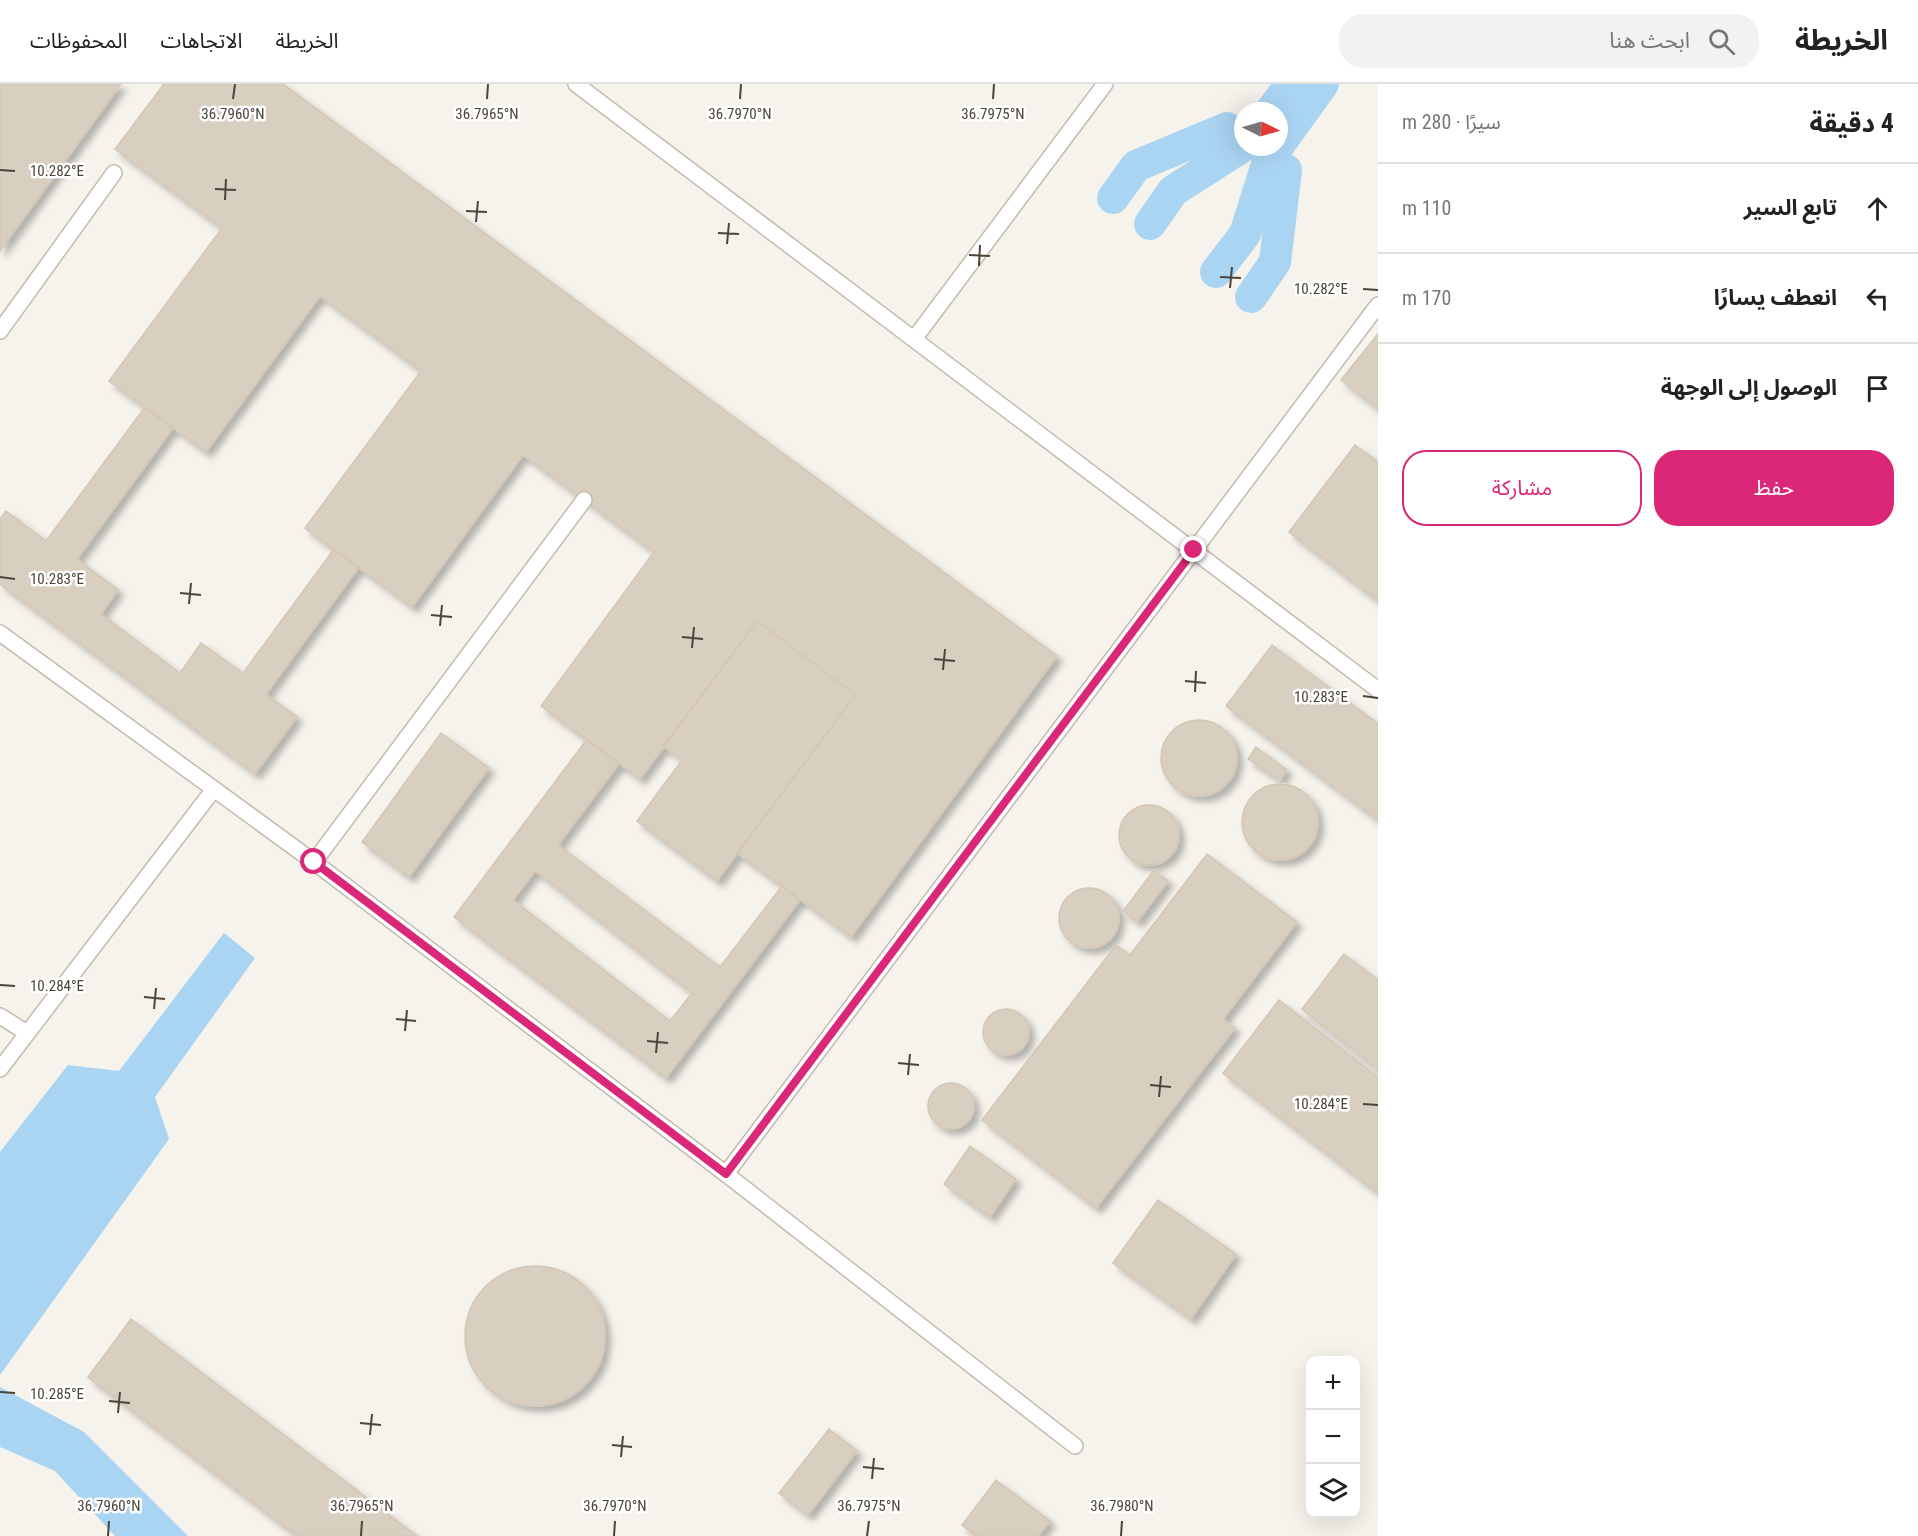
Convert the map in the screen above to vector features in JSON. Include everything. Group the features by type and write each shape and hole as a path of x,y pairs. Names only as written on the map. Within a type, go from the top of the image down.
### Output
{"lane":[{"path":"576,84 1378,690"},
{"path":"914,339 1105,84"},
{"path":"0,331 114,173"},
{"path":"726,1174 1378,305"},
{"path":"314,862 584,500"},
{"path":"0,633 314,862 726,1174 1076,1446"},
{"path":"0,1069 214,789"},
{"path":"0,1016 27,1033"}],"water":[{"path":"224,933 255,958 155,1097 169,1139 0,1375 0,1152 68,1065 119,1071"},
{"path":"0,1387 84,1432 188,1536 115,1536 55,1471 0,1447"}],"building":[{"path":"0,84 121,84 0,251"},
{"path":"164,84 283,84 1057,656 851,937 737,853 855,695 757,621 640,779 541,706 654,552 523,455 412,607 305,528 421,371 320,296 206,452 109,381 222,228 115,149"},
{"path":"1378,334 1378,409 1341,380"},
{"path":"145,407 173,428 77,559 118,590 101,614 180,673 201,643 243,673 334,549 359,567 266,694 297,717 255,774 0,584 0,519 6,511 46,541"},
{"path":"1355,445 1378,462 1378,601 1289,532"},
{"path":"757,621 855,695 717,881 637,821 682,760 663,746"},
{"path":"1272,645 1378,724 1378,820 1226,706"},
{"path":"1199,720 1213,723 1226,731 1234,744 1237,758 1234,772 1226,785 1213,793 1199,796 1185,793 1172,785 1164,772 1161,758 1164,744 1172,731 1185,723"},
{"path":"441,733 489,768 409,877 362,842"},
{"path":"587,739 619,764 558,845 720,967 782,886 800,900 666,1078 454,917","holes":["535,871 692,993 670,1021 513,900"]},
{"path":"1256,747 1287,770 1280,780 1248,759"},
{"path":"1280,784 1294,787 1307,795 1315,808 1318,822 1315,836 1307,849 1294,857 1280,860 1266,857 1253,849 1245,836 1242,822 1245,808 1253,795 1266,787"},
{"path":"1149,805 1166,810 1174,818 1179,835 1174,852 1166,860 1149,865 1132,860 1124,852 1119,835 1124,818 1132,810"},
{"path":"1207,854 1297,922 1223,1019 1235,1028 1096,1208 982,1120 1116,945 1130,955"},
{"path":"1154,870 1168,881 1137,922 1123,911"},
{"path":"1089,888 1110,897 1119,918 1110,939 1089,948 1068,939 1059,918 1068,897"},
{"path":"1344,954 1378,980 1378,1069 1302,1009"},
{"path":"1279,1000 1378,1077 1378,1193 1223,1073"},
{"path":"1006,1009 1022,1016 1029,1032 1022,1048 1006,1055 990,1048 983,1032 990,1016"},
{"path":"951,1083 967,1090 974,1106 967,1122 951,1129 935,1122 928,1106 935,1090"},
{"path":"970,1146 1016,1179 990,1217 944,1184"},
{"path":"1158,1200 1236,1254 1191,1319 1113,1263"},
{"path":"535,1266 562,1272 574,1278 584,1287 593,1297 599,1309 605,1336 599,1363 593,1375 584,1385 574,1394 562,1400 535,1406 508,1400 496,1394 486,1385 477,1375 471,1363 465,1336 471,1309 477,1297 486,1287 496,1278 508,1272"},
{"path":"131,1319 417,1536 297,1536 88,1377"},
{"path":"829,1429 857,1451 808,1515 779,1493"},
{"path":"996,1480 1050,1521 1038,1536 976,1536 962,1525"}],"waterway":[{"path":"1278,102 1291,84"},
{"path":"1288,133 1323,84"},
{"path":"1113,198 1136,166 1227,128"},
{"path":"1150,224 1173,191 1234,152"},
{"path":"1216,272 1245,234 1270,156"},
{"path":"1251,297 1275,262 1286,170"}],"route":[{"path":"314,862 726,1174 1194,550"}]}
